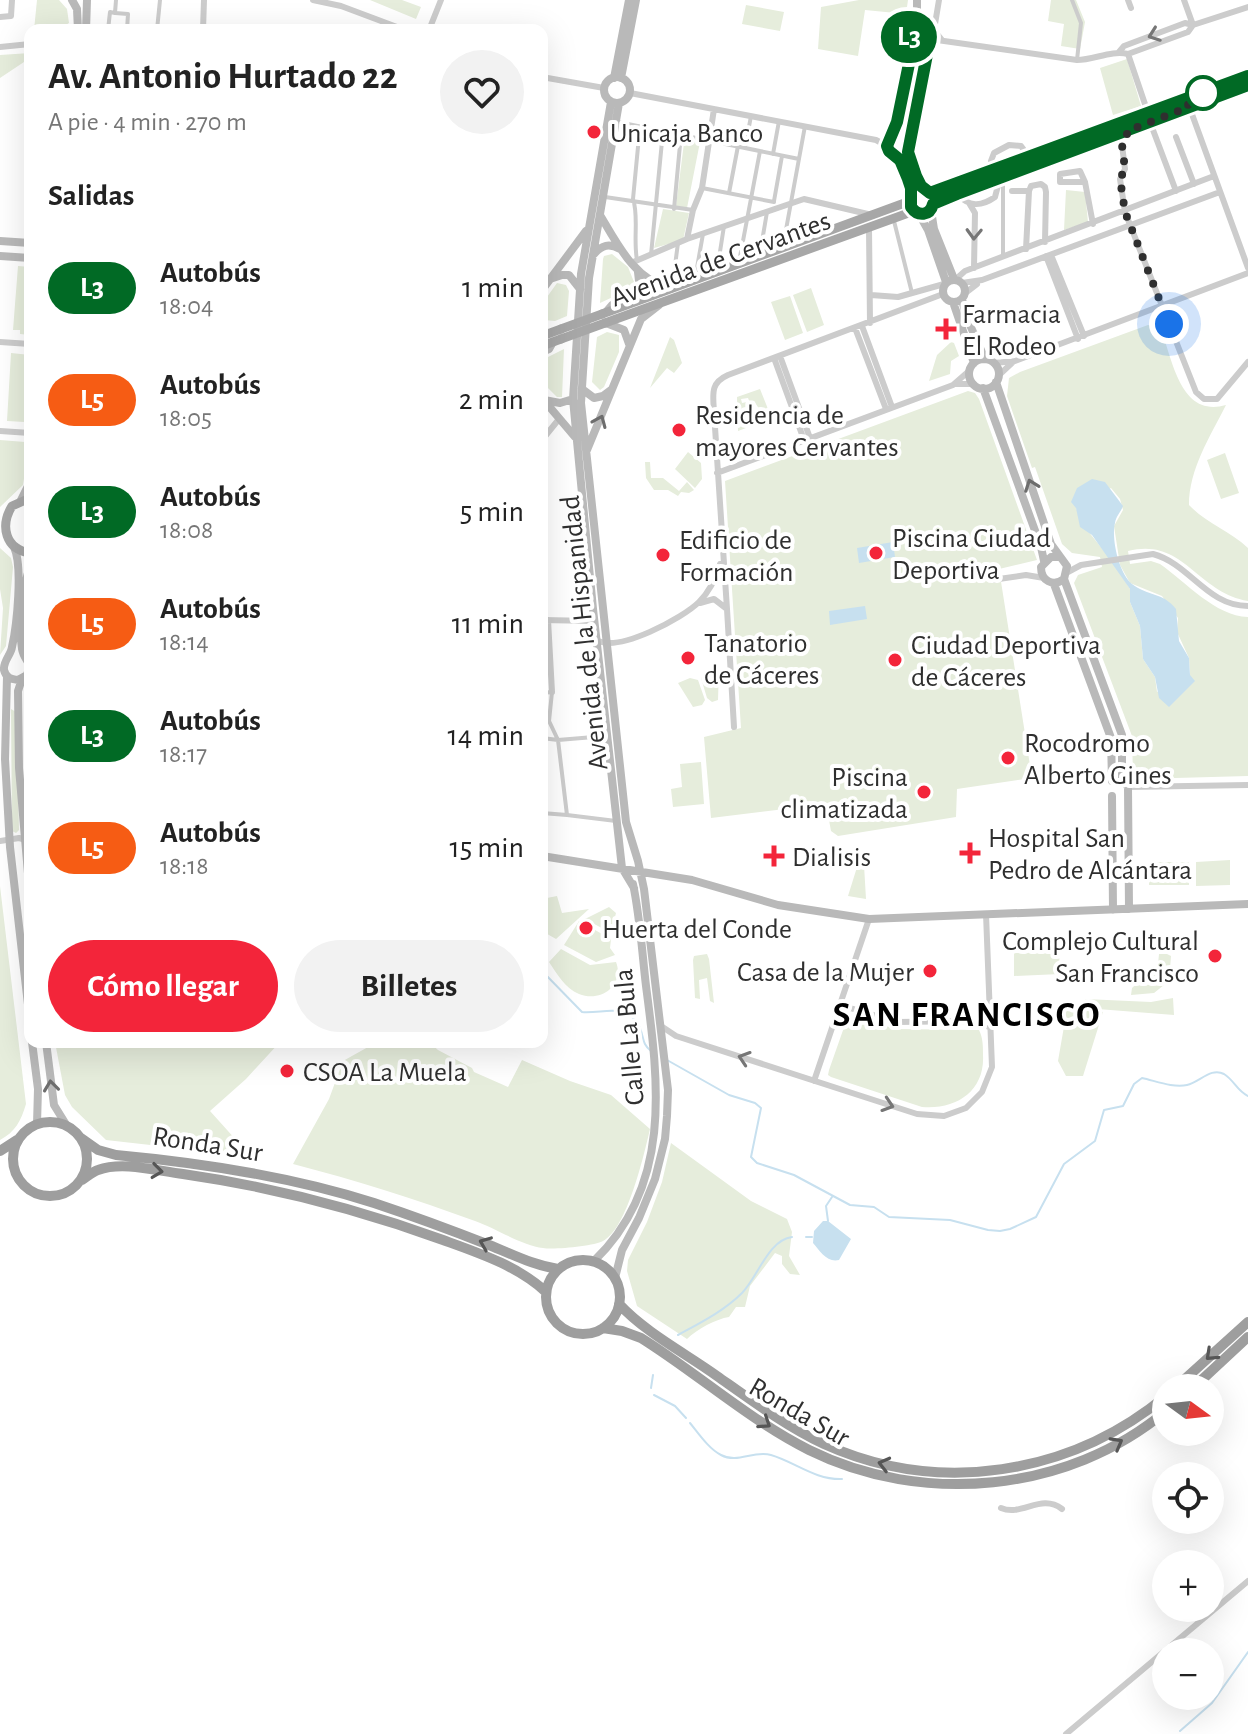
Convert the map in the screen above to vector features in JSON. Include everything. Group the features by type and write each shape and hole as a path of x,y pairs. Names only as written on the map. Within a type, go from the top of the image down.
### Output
{"highway":[{"path":"0,1151 37,1124 57,1123 67,1126 81,1138 88,1159 82,1180 64,1195 53,1197 30,1192 15,1174 1,1169"},
{"name":"Ronda Sur","path":"81,1138 98,1150 116,1155 241,1170 319,1187 427,1222 524,1261 558,1269"},
{"path":"15,1174 13,1156 19,1139"},
{"name":"Ronda Sur","path":"82,1180 98,1170 130,1168 233,1181 300,1195 358,1211 470,1250 525,1275 546,1292"},
{"path":"575,1260 594,1261 615,1278 619,1304 610,1322 603,1328 585,1334 567,1331 548,1311 548,1284 558,1269 575,1260"},
{"name":"Ronda Sur","path":"619,1304 631,1317 799,1432 849,1455 910,1470 965,1473 1034,1464 1094,1443 1152,1406"},
{"path":"1190,1374 1248,1322"},
{"name":"Ronda Sur","path":"603,1328 641,1338 760,1420 808,1449 860,1470 912,1481 963,1484 1036,1475 1100,1453 1152,1421"},
{"path":"1208,1374 1248,1337"}],"main road":[{"path":"72,0 77,9 78,24"},
{"path":"80,24 87,0"},
{"path":"618,78 629,0"},
{"path":"618,78 636,0"},
{"path":"917,0 917,17 928,36 908,152 916,176 930,199 934,229 951,284 947,300 960,298"},
{"path":"928,36 909,36 912,46 889,151 904,167 914,205 997,379 995,387 1051,544 1062,559 1122,735 1129,909"},
{"path":"912,46 918,49 928,36"},
{"path":"914,205 919,191 930,199 957,194 1029,157 1149,118 1248,76"},
{"path":"618,78 627,83 630,93 625,101 615,103 605,97 604,88 608,81 618,78"},
{"path":"1188,103 1248,85"},
{"name":"Avenida de la Hispanidad","path":"615,103 616,121 585,319 582,389 585,455 632,873"},
{"name":"Avenida de la Hispanidad","path":"615,103 589,227 580,289 573,399 616,821 632,873"},
{"path":"914,205 1127,131 1149,118"},
{"path":"890,139 905,134 910,140"},
{"path":"896,156 908,152"},
{"name":"Avenida de Cervantes","path":"548,344 604,316 695,279 872,215 914,205"},
{"name":"Avenida de Cervantes","path":"604,316 660,304 894,219 914,205"},
{"path":"600,215 638,272 640,290 612,305 604,316 624,330 630,346"},
{"path":"549,280 589,227"},
{"path":"0,241 24,243"},
{"path":"593,254 608,245 622,251"},
{"path":"0,256 24,258"},
{"path":"638,272 649,282 671,289"},
{"path":"549,280 569,275 580,289"},
{"path":"960,298 972,367 970,378 978,386 1041,547 1044,578 1054,584 1111,738 1112,781 1108,790 1112,796 1113,910"},
{"path":"585,455 643,316 659,308 660,304"},
{"path":"548,331 558,337"},
{"name":"Avenida de Cervantes","path":"548,336 558,337"},
{"path":"972,367 989,361"},
{"path":"978,386 997,379"},
{"path":"582,389 597,398 614,387"},
{"path":"548,400 560,403 573,399"},
{"path":"548,405 575,437"},
{"path":"24,500 12,506 3,518 7,542 19,564 13,644 4,666 5,840 24,978"},
{"path":"1043,564 1051,557 1062,559"},
{"path":"1054,584 1066,576"},
{"path":"24,610 24,652"},
{"path":"4,666 24,669"},
{"path":"4,666 14,680 24,672"},
{"path":"24,676 18,691 18,706 24,796"},
{"path":"1112,781 1126,787"},
{"path":"1112,796 1124,797 1126,787"},
{"path":"548,857 632,873 692,880 778,905 869,919 1248,904"},
{"name":"Calle La Bula","path":"615,1278 622,1250 647,1199 660,1160 665,1139 668,1090 639,889 632,873"},
{"name":"Calle La Bula","path":"594,1261 618,1236 643,1183 652,1151 658,1100 639,889 632,873"},
{"path":"639,889 655,876"},
{"path":"33,1048 38,1089 37,1124"},
{"path":"47,1048 54,1105 67,1126"}],"street":[{"path":"0,17 11,16 12,0"},
{"path":"115,13 116,0"},
{"path":"158,24 160,0"},
{"path":"203,24 204,0"},
{"path":"313,0 341,6 389,24"},
{"path":"431,24 441,0"},
{"path":"928,36 939,0"},
{"path":"1072,0 1081,23 1077,60"},
{"path":"1128,0 1131,8"},
{"path":"1184,0 1193,25"},
{"path":"1119,52 1124,46 1185,23 1193,25 1248,7"},
{"path":"109,24 110,12 128,14 127,24"},
{"path":"928,36 936,33 935,21"},
{"path":"928,36 1089,60 1119,52 1128,54 1188,32 1193,25"},
{"path":"0,47 24,45"},
{"path":"1128,54 1176,191"},
{"path":"909,63 919,62 925,67"},
{"path":"548,78 604,88"},
{"path":"630,93 876,140 890,139"},
{"path":"989,361 1015,361 1248,270 1188,103"},
{"path":"687,239 693,210 702,188 717,109"},
{"path":"745,148 751,116"},
{"path":"616,121 799,159"},
{"path":"773,154 779,121"},
{"path":"640,126 634,202 634,262 687,239 804,199 872,215"},
{"path":"783,247 805,126"},
{"path":"651,255 663,131"},
{"path":"1127,131 1122,145 1125,169 1120,179 1125,212 1192,385 1200,397 1213,400 1221,397 1248,362"},
{"path":"674,209 681,134"},
{"path":"1176,137 1194,184"},
{"path":"1108,138 1122,145"},
{"path":"1003,257 999,175 992,156 1009,145 1021,146 1029,157"},
{"path":"729,193 738,146"},
{"path":"739,263 760,151"},
{"path":"760,255 782,156"},
{"path":"969,203 984,204 995,197 999,175"},
{"path":"734,727 713,399 716,382 870,323 951,284 959,274 1214,176"},
{"path":"1085,182 1093,224"},
{"path":"1026,249 1029,191 1031,186 1037,184 1045,187 1045,242"},
{"path":"702,188 751,197 771,208"},
{"path":"1012,191 1029,191"},
{"path":"871,295 898,297 982,280 1220,192"},
{"path":"957,194 975,210 974,268"},
{"path":"603,196 693,210"},
{"path":"894,219 912,293"},
{"path":"717,271 724,226"},
{"path":"869,228 870,323"},
{"path":"695,279 703,234"},
{"path":"671,289 678,243"},
{"path":"1048,256 1081,337"},
{"path":"960,298 982,280"},
{"path":"858,327 889,408"},
{"path":"0,342 24,344"},
{"path":"777,357 807,439"},
{"path":"997,379 1015,361"},
{"path":"953,385 972,367"},
{"path":"717,473 953,385 978,386"},
{"path":"548,433 559,419"},
{"path":"0,431 24,433"},
{"path":"1066,576 1081,565 1153,554 1164,557 1214,597 1227,603 1248,606"},
{"path":"597,640 607,643 630,640 697,604 712,589 722,556"},
{"path":"1062,559 1081,565"},
{"path":"1026,575 1043,564"},
{"path":"992,580 1026,575 1044,578"},
{"path":"712,589 725,595"},
{"path":"712,589 727,609"},
{"path":"697,604 714,599 720,601"},
{"path":"548,620 594,621"},
{"path":"548,644 552,692 549,721 558,740 567,815"},
{"path":"548,692 552,692"},
{"path":"548,739 606,736"},
{"path":"1126,787 1248,785"},
{"path":"548,813 626,822"},
{"name":"Calle La Bula","path":"661,1026 674,1035 917,1114 944,1116 966,1108 982,1092 992,1067 986,914"},
{"path":"814,1081 869,919"},
{"path":"840,1005 897,1022 974,1021 989,1027"},
{"path":"1001,1508 1015,1511 1050,1502 1062,1509"},
{"path":"1066,1734 1248,1581"}],"green space":[{"path":"37,0 59,0 67,9 67,24 35,24"},
{"path":"370,0 402,0 421,7 416,19"},
{"path":"859,0 908,0 906,14 865,10 858,56 818,49 821,7"},
{"path":"1051,0 1076,0 1085,22 1080,49 1061,46 1064,24 1048,21"},
{"path":"746,5 784,12 780,31 742,24"},
{"path":"24,53 24,62 0,78 0,55"},
{"path":"1127,59 1141,106 1113,115 1100,68"},
{"path":"690,140 700,142 687,208 676,206 684,143"},
{"path":"1066,190 1085,192 1088,222 1064,230"},
{"path":"663,209 689,213 683,240 654,248"},
{"path":"612,254 628,267 634,282 630,289 600,303 603,259"},
{"path":"18,266 24,266 24,334 20,334 20,330 13,330"},
{"path":"557,283 566,285 569,291 567,316 548,320 548,296"},
{"path":"811,288 824,325 807,332 793,295"},
{"path":"790,296 803,333 785,340 771,302"},
{"path":"1148,325 1161,329 1175,371 1189,395 1211,407 1226,405 1196,466 1189,505 1248,548 1248,601 1230,596 1177,558 1163,552 1147,549 1128,551 1130,564 1151,561 1160,564 1213,605 1248,617 1248,776 1139,779 1133,776 1132,736 1074,583 1078,575 1102,567 1100,557 1072,553 1062,544 1007,396 1009,378","holes":["1111,488 1120,499 1123,510 1114,526 1120,565 1130,583 1162,596 1178,618 1177,632 1189,658 1190,675 1157,692 1155,677 1143,659 1140,626 1130,602 1130,589 1088,531 1076,508"]},
{"path":"607,332 619,335 619,352 600,390 592,382 597,337"},
{"path":"670,337 682,363 674,373 667,368 650,388"},
{"path":"951,342 959,356 951,361 950,374 929,381 937,355"},
{"path":"564,349 562,397 557,397 548,388 548,357"},
{"path":"11,353 24,354 24,422 7,421"},
{"path":"760,389 772,419 757,425 756,422 765,418 754,401 750,403 748,398 741,399 742,403 747,402 754,425 738,431 737,397"},
{"name":"Ciudad Deportiva de Cáceres","path":"968,391 975,393 979,399 1037,560 999,569 1032,778 957,789 956,817 838,836 831,831 826,804 711,818 704,737 741,728 725,481"},
{"path":"0,440 24,442 23,485 0,507"},
{"path":"688,452 701,463 702,479 695,488 675,469"},
{"path":"1225,453 1239,493 1221,499 1207,460"},
{"path":"645,462 650,462 651,478 663,478 679,491 687,482 694,490 681,492 678,496 668,490 654,490 646,478"},
{"path":"0,548 11,558 13,567 6,646 0,655 3,608"},
{"path":"719,668 718,700 712,702 707,698 701,678 705,673"},
{"path":"690,678 698,680 705,700 702,705 693,707 678,683"},
{"path":"11,709 16,712 19,830 16,833 12,831"},
{"path":"701,762 704,804 673,807 671,789 682,787 680,764"},
{"path":"1230,860 1230,885 1196,886 1196,862"},
{"path":"1149,862 1189,862 1189,885 1149,885"},
{"path":"858,864 864,865 866,899 848,896"},
{"path":"0,886 26,1104 17,1125 0,1140"},
{"path":"557,896 562,913 589,909 556,939 548,934 548,898"},
{"path":"609,907 616,913 611,933 585,919"},
{"path":"579,921 611,939 610,948 615,955 596,962 564,945"},
{"path":"561,949 590,965 616,962 618,970 614,985 595,996 574,991 549,962"},
{"path":"1059,952 1060,974 1014,976 1014,953"},
{"path":"707,954 714,1003 710,1001 707,978 699,980 700,999 695,998 694,956"},
{"path":"1159,954 1171,956 1169,981 1154,993 1131,995 1132,988 1158,964"},
{"path":"1173,998 1174,1015 1085,1008 1085,999 1151,1002"},
{"path":"1062,1003 1103,1012 1083,1076 1066,1076 1058,1061 1066,1015 1061,1014"},
{"path":"848,1016 897,1029 979,1030 983,1055 979,1079 966,1096 957,1101 922,1107 831,1077 829,1070"},
{"path":"56,1048 274,1048 210,1111 237,1141 239,1155 106,1140 72,1107 65,1095"},
{"path":"366,1048 436,1048 474,1072 508,1087 522,1060 611,1095 650,1129 644,1156 620,1222 612,1234 598,1243 535,1247 430,1205 293,1164 329,1099 343,1061"},
{"path":"671,1143 751,1201 787,1219 792,1232 789,1256 800,1275 790,1274 782,1264 782,1256 775,1253 750,1286 745,1307 736,1307 729,1317 707,1325 687,1339 637,1306 627,1271 628,1260 662,1182"}],"water":[{"path":"1092,479 1105,482 1123,506 1116,521 1114,538 1127,579 1138,588 1166,600 1176,609 1179,641 1189,658 1190,675 1195,681 1169,707 1159,698 1155,677 1143,659 1140,626 1130,602 1130,589 1092,535 1080,527 1076,508 1071,502 1077,488"},
{"name":"Piscina Ciudad Deportiva","path":"893,542 895,557 859,563 857,548"},
{"name":"Piscina Ciudad Deportiva","path":"865,606 867,619 830,625 829,611"},
{"path":"823,1221 828,1221 851,1239 839,1260 827,1258 813,1243 814,1231"}],"waterway":[{"path":"548,977 582,1012 629,1014 651,1051"},
{"path":"667,1060 729,1095 761,1108 751,1157 757,1163 794,1175 850,1205 874,1207 889,1217 950,1220 1000,1231 1036,1217 1064,1164 1095,1141 1104,1110 1123,1106 1134,1084 1142,1078 1182,1086 1219,1072 1248,1096"},
{"path":"828,1221 826,1206 832,1197"},
{"path":"678,1335 735,1299 748,1286 776,1245 792,1237"},
{"path":"806,1237 812,1237"},
{"path":"651,1388 653,1375"},
{"path":"654,1395 675,1406 686,1418"},
{"path":"690,1423 704,1441 721,1455 740,1458 771,1455 814,1474 842,1479"},
{"path":"1180,1731 1212,1703 1248,1652"}],"bus line":[{"name":"L3","path":"1248,76 930,193 921,186 908,152 930,39 926,30 918,24 917,17 909,36 911,54 897,122 887,146 904,167 911,188 911,207 916,213 924,214 931,210 933,204 957,194 1248,85"}],"place":[{"name":"Unicaja Banco","path":"594,132"},
{"name":"Farmacia El Rodeo","path":"946,329"},
{"name":"Residencia de mayores Cervantes","path":"679,430"},
{"name":"Piscina Ciudad Deportiva","path":"876,553"},
{"name":"Edificio de Formación","path":"663,555"},
{"name":"Tanatorio de Cáceres","path":"688,658"},
{"name":"Ciudad Deportiva de Cáceres","path":"895,660"},
{"name":"Rocodromo Alberto Gines","path":"1008,758"},
{"name":"Piscina climatizada","path":"924,792"},
{"name":"Hospital San Pedro de Alcántara","path":"970,853"},
{"name":"Dialisis","path":"774,856"},
{"name":"Huerta del Conde","path":"586,928"},
{"name":"Complejo Cultural San Francisco","path":"1215,956"},
{"name":"Casa de la Mujer","path":"930,971"},
{"name":"CSOA La Muela","path":"287,1071"}],"district":[{"name":"SAN FRANCISCO","path":"967,1013"}],"route":[{"path":"1169,324 1125,212 1120,179 1125,169 1122,145 1127,131 1189,107 1186,99 1203,93"}]}
